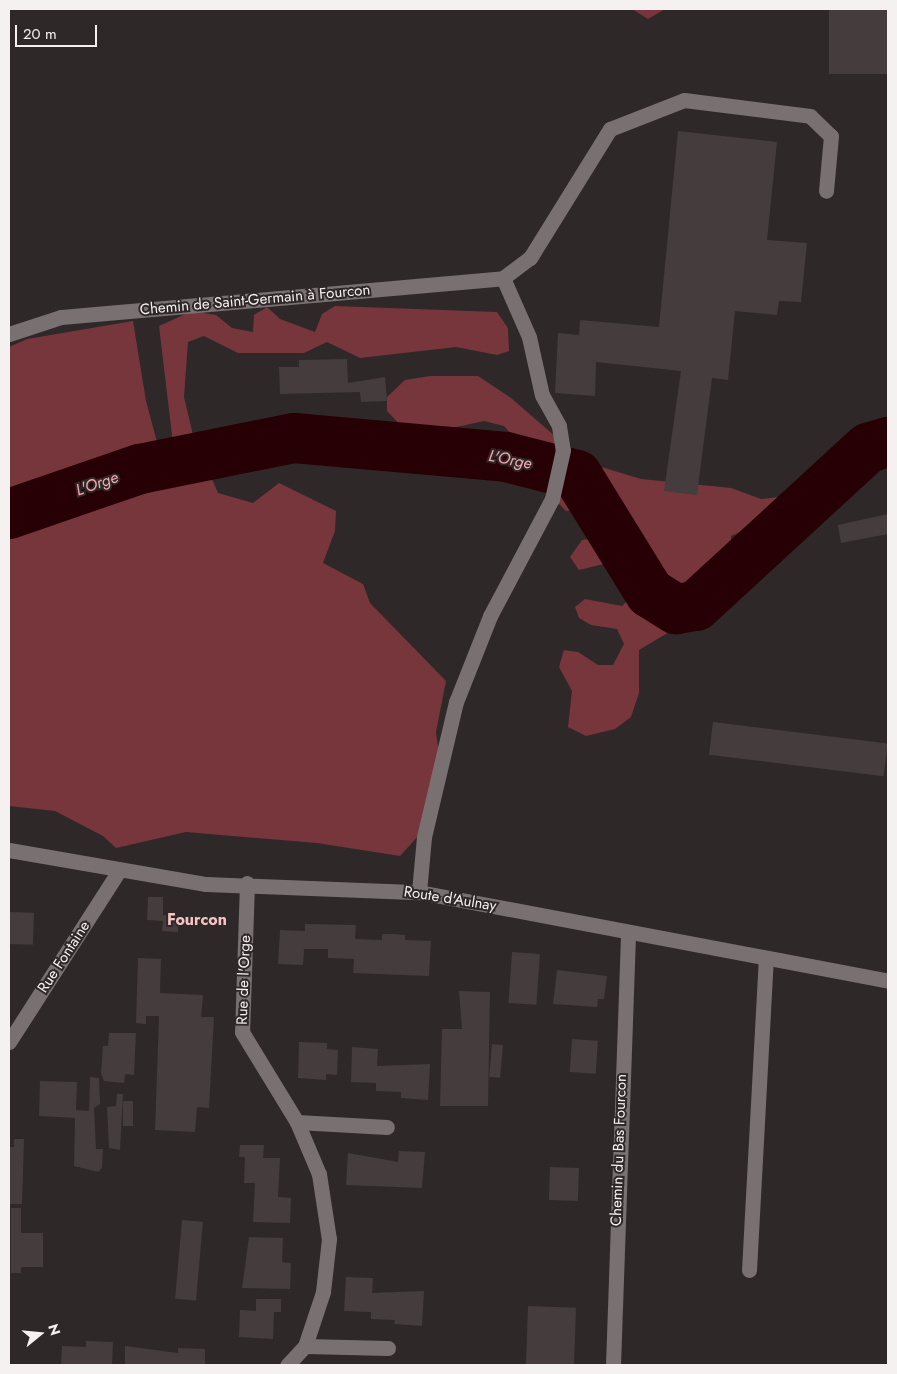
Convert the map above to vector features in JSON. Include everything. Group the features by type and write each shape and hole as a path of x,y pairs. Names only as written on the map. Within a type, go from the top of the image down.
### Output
{"street":[{"path":"419,892 424,838 456,702 490,616 552,499 563,450 559,426 542,395 528,337 503,278 530,258 610,129 684,100 810,116 831,136 826,191"},
{"name":"Chemin de Saint-Germain à Fourcon","path":"9,334 60,317 503,278"},
{"name":"Route d'Aulnay","path":"9,850 118,872 206,884 247,883 419,892 766,961 888,981"},
{"name":"Rue Fontaine","path":"9,1042 118,872"},
{"name":"Rue de l'Orge","path":"247,883 242,1032 297,1122 319,1174 329,1239 323,1292 305,1346 287,1365"},
{"name":"Chemin du Bas Fourcon","path":"613,1365 628,934"},
{"path":"749,1270 766,961"},
{"path":"297,1122 387,1127"},
{"path":"305,1346 388,1348"}],"shaded area":[{"path":"632,9 665,9 648,19"},
{"path":"335,306 497,312 508,328 509,351 497,355 456,347 360,358 327,342 304,353 238,353 204,336 188,342 184,397 193,435 218,493 253,503 279,483 336,511 335,531 323,563 363,584 370,603 446,681 436,732 440,762 420,834 400,856 317,843 186,832 116,848 103,836 55,811 9,806 9,534 31,520 147,493 177,477 159,326 192,311 216,315 232,328 253,332 254,315 267,307 280,319 315,332 322,314"},
{"path":"133,321 146,401 164,468 35,493 9,504 9,347 27,339"},
{"path":"430,376 478,376 511,398 585,462 641,479 731,488 761,499 779,497 789,510 783,520 760,523 731,536 732,553 694,588 681,625 639,650 639,693 631,717 615,729 586,736 568,727 572,691 559,667 564,650 578,652 598,665 613,665 624,644 617,629 591,625 579,618 575,607 585,599 622,606 632,596 629,580 616,561 579,570 570,557 582,540 619,535 628,529 627,516 611,507 566,511 557,502 554,482 504,426 484,421 452,428 404,429 387,411 387,397 405,380"}],"building":[{"path":"829,9 888,9 888,74 829,74"},
{"path":"678,131 777,142 767,240 807,243 801,302 779,301 777,315 735,311 728,380 712,378 697,495 664,491 681,371 596,362 595,396 555,393 558,333 579,335 580,320 659,327"},
{"path":"347,359 348,383 385,377 387,401 361,402 360,392 280,394 279,367 299,367 299,360"},
{"path":"888,514 888,534 841,543 838,525"},
{"path":"713,722 888,743 884,776 709,755"},
{"path":"148,897 163,897 163,915 178,916 178,932 162,931 163,921 147,920"},
{"path":"9,912 34,913 33,945 9,944"},
{"path":"305,924 356,925 355,939 382,940 382,934 393,934 405,935 405,940 431,941 429,976 353,973 354,959 328,958 328,949 304,949 303,965 278,964 280,930 305,931"},
{"path":"512,952 540,954 536,1005 508,1003"},
{"path":"138,958 161,959 160,993 203,995 201,1017 214,1017 209,1108 197,1107 195,1132 155,1130 159,1016 146,1016 146,1024 136,1023"},
{"path":"557,970 607,976 604,999 598,999 597,1007 553,1004"},
{"path":"459,991 490,992 488,1106 440,1106 442,1029 462,1029"},
{"path":"109,1033 136,1033 134,1075 125,1074 124,1083 104,1081 101,1073 103,1046 108,1046"},
{"path":"572,1039 598,1041 596,1074 570,1072"},
{"path":"299,1042 327,1043 327,1049 338,1050 337,1075 326,1074 326,1080 298,1078"},
{"path":"492,1044 503,1045 500,1078 489,1077"},
{"path":"352,1047 378,1049 377,1066 430,1064 428,1100 401,1098 401,1092 376,1091 376,1083 351,1082"},
{"path":"90,1077 99,1078 100,1104 94,1108 96,1149 103,1149 102,1168 98,1172 74,1166 75,1118 39,1116 40,1081 77,1082 76,1110 89,1111"},
{"path":"117,1094 123,1094 120,1150 109,1148 107,1107 116,1106"},
{"path":"123,1101 133,1101 133,1126 123,1126"},
{"path":"14,1139 24,1139 22,1204 9,1204 9,1147 14,1147"},
{"path":"240,1145 264,1145 263,1158 280,1158 278,1197 291,1198 290,1223 253,1222 255,1183 244,1183 245,1157 239,1157"},
{"path":"399,1151 425,1152 422,1188 346,1185 348,1153 398,1162"},
{"path":"550,1167 579,1168 578,1201 549,1200"},
{"path":"11,1208 21,1208 21,1273 11,1273"},
{"path":"182,1220 203,1222 196,1301 175,1299"},
{"path":"21,1233 43,1233 43,1267 21,1267"},
{"path":"249,1237 283,1238 282,1262 291,1263 290,1289 242,1288"},
{"path":"346,1277 373,1278 372,1293 424,1291 422,1326 394,1324 395,1320 371,1319 371,1312 344,1311"},
{"path":"256,1299 281,1299 281,1312 274,1312 273,1339 239,1337 240,1310 256,1311"},
{"path":"528,1306 576,1308 574,1365 526,1365"},
{"path":"86,1341 113,1342 112,1365 61,1365 62,1346 86,1347"},
{"path":"125,1346 178,1353 178,1348 205,1349 205,1365 125,1365"}],"waterway":[{"name":"L'Orge","path":"9,514 140,469 294,438 506,457 577,475 650,593 676,609 696,606 868,448 888,442"}],"district":[{"name":"Fourcon","path":"197,920"}]}
